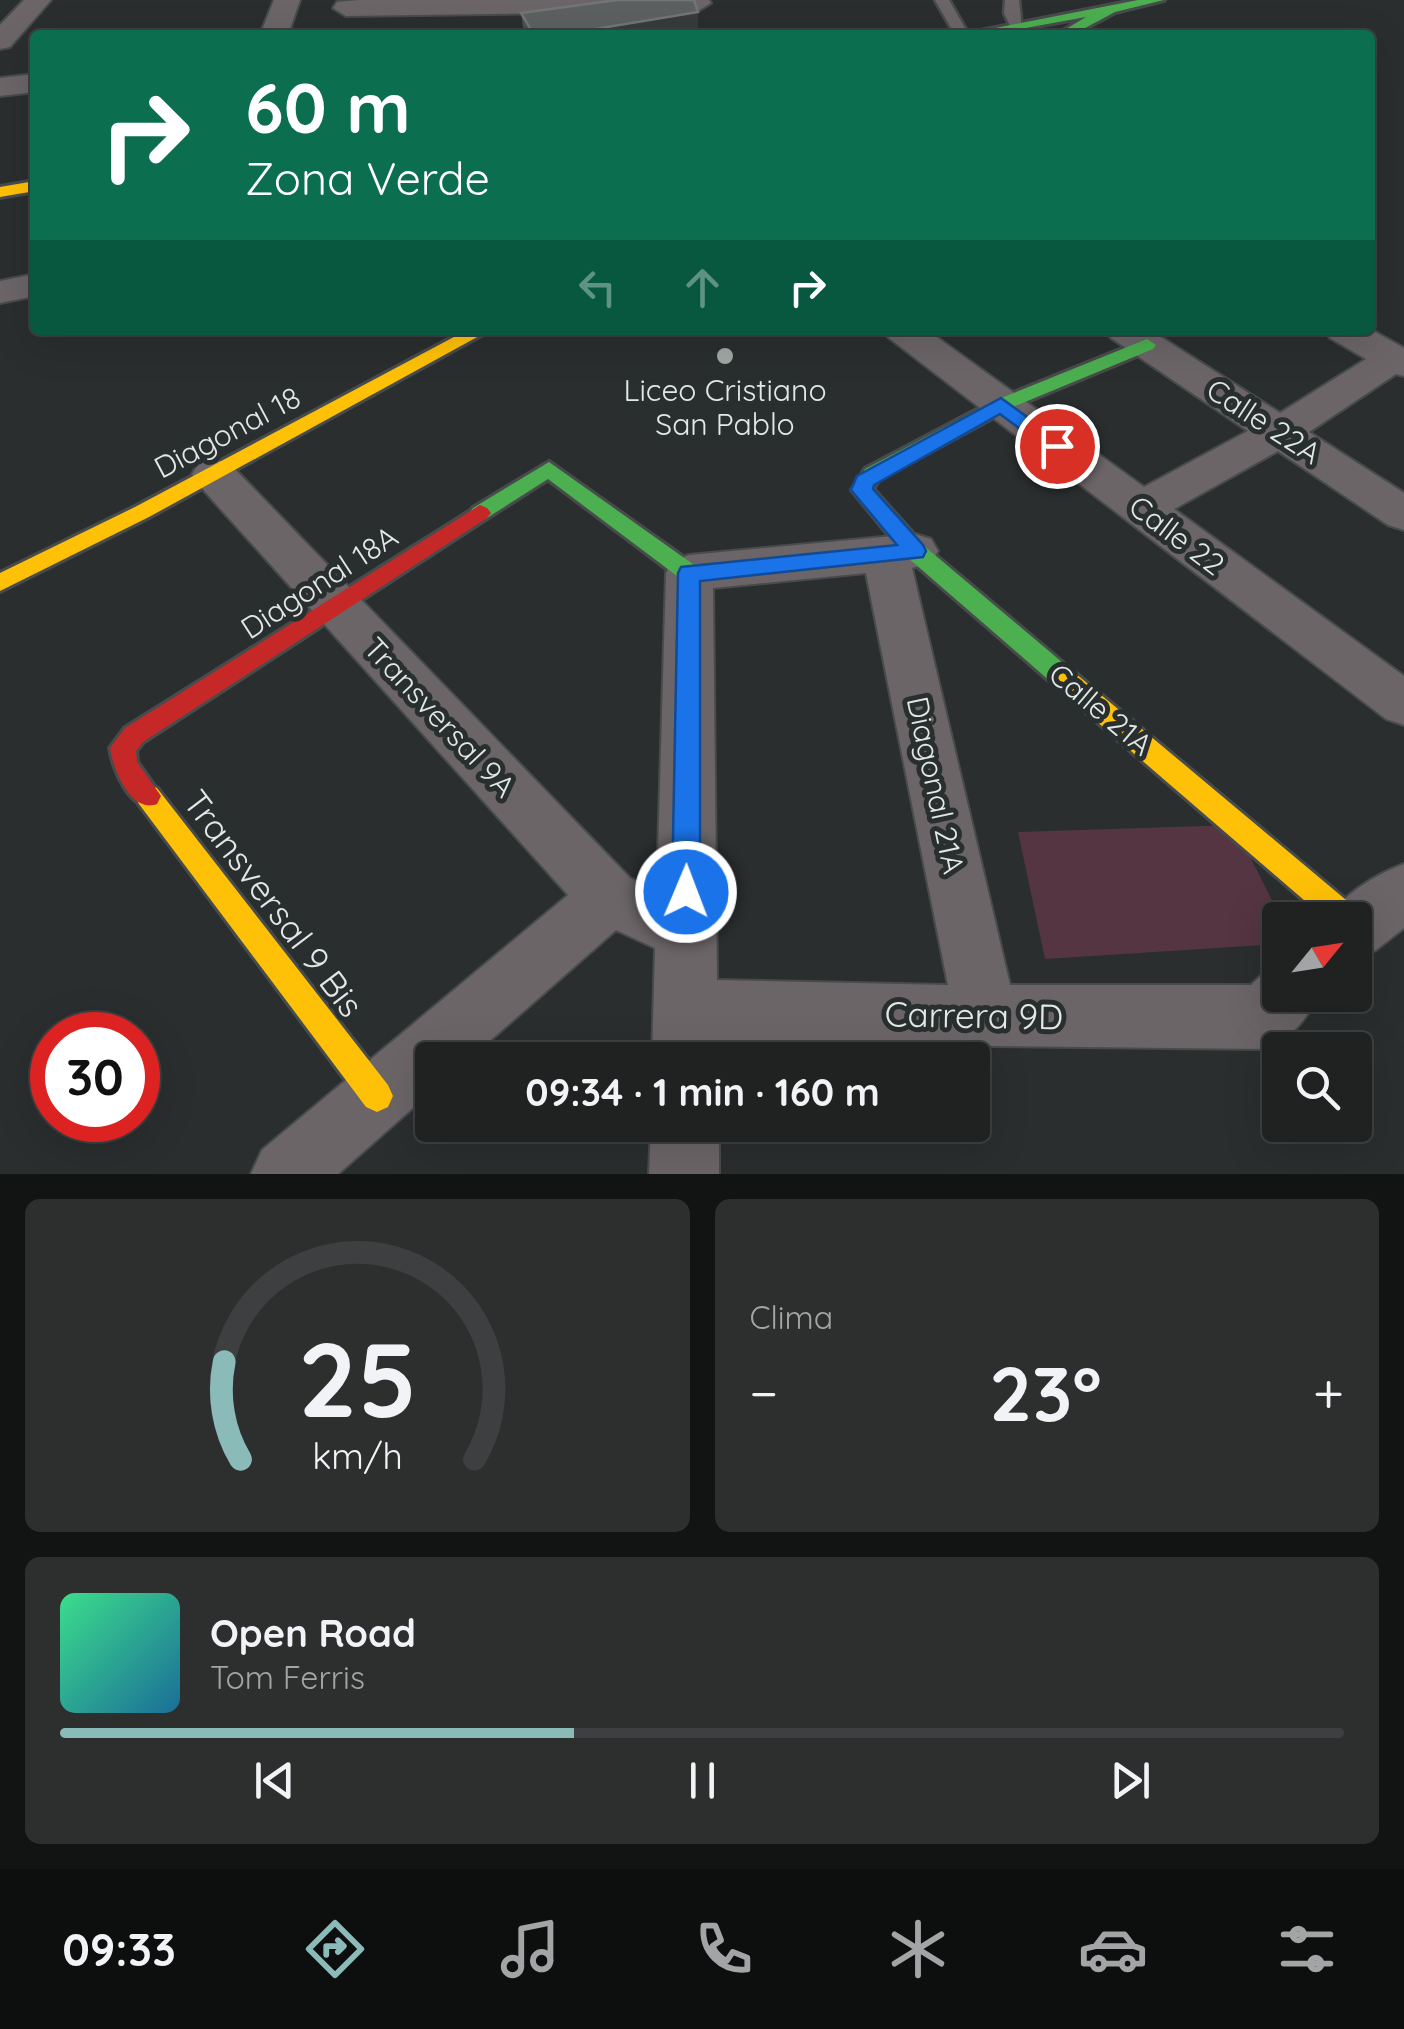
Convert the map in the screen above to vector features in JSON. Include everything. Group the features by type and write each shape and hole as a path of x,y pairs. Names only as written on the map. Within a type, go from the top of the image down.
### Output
{"main road":[{"path":"993,30 1106,4 1158,0"},
{"path":"1069,30 1106,4"},
{"path":"0,192 30,187"},
{"name":"Diagonal 18","path":"0,583 214,474 471,335"},
{"path":"1001,405 1135,338"},
{"name":"Calle 21A","path":"1001,405 872,474 862,490 900,552 1325,902"},
{"name":"Diagonal 18A","path":"123,748 134,735 550,469 689,573"},
{"name":"Transversal 9 Bis","path":"123,748 125,765 377,1096"}],"street":[{"path":"0,41 38,0"},
{"path":"276,30 287,0"},
{"path":"346,8 698,1 706,30"},
{"path":"0,86 30,83"},
{"path":"0,292 30,286"},
{"name":"Calle 22","path":"909,335 1404,704"},
{"path":"1351,335 1399,361"},
{"name":"Calle 22A","path":"1135,338 1404,514"},
{"path":"1142,508 1399,361"},
{"name":"Transversal 9A","path":"214,474 609,898 686,932"},
{"path":"686,1035 689,573 900,552"},
{"name":"Diagonal 21A","path":"900,552 986,1017"},
{"path":"1372,913 1404,891"},
{"path":"286,1174 609,898"},
{"name":"Carrera 9D","path":"686,1035 986,1017 1262,1006"},
{"path":"684,1142 684,1174"}],"lane":[{"path":"942,0 961,30"},
{"path":"1012,0 1011,13 1017,26"}],"shaded area":[{"path":"1234,825 1273,902 1262,902 1262,945 1045,959 1018,832"}],"building":[{"path":"617,0 694,0 698,12 589,30 531,30 521,13"}],"traffic: fast":[{"path":"993,30 1158,0"},
{"path":"1071,30 1114,7"},
{"path":"1060,675 915,551 862,490 872,474 1001,405 1147,345"},
{"path":"480,513 549,469 689,573"}],"traffic: slow":[{"path":"0,192 30,187"},
{"path":"0,583 142,512 472,335"},
{"path":"1060,675 1327,902"},
{"path":"148,796 377,1096"}],"traffic: jam":[{"path":"148,796 125,765 123,748 134,735 480,513"}],"place":[{"name":"Liceo Cristiano San Pablo","path":"725,356"}],"route":[{"path":"686,892 689,573 915,551 862,490 865,481 1001,405 1057,446"}]}
